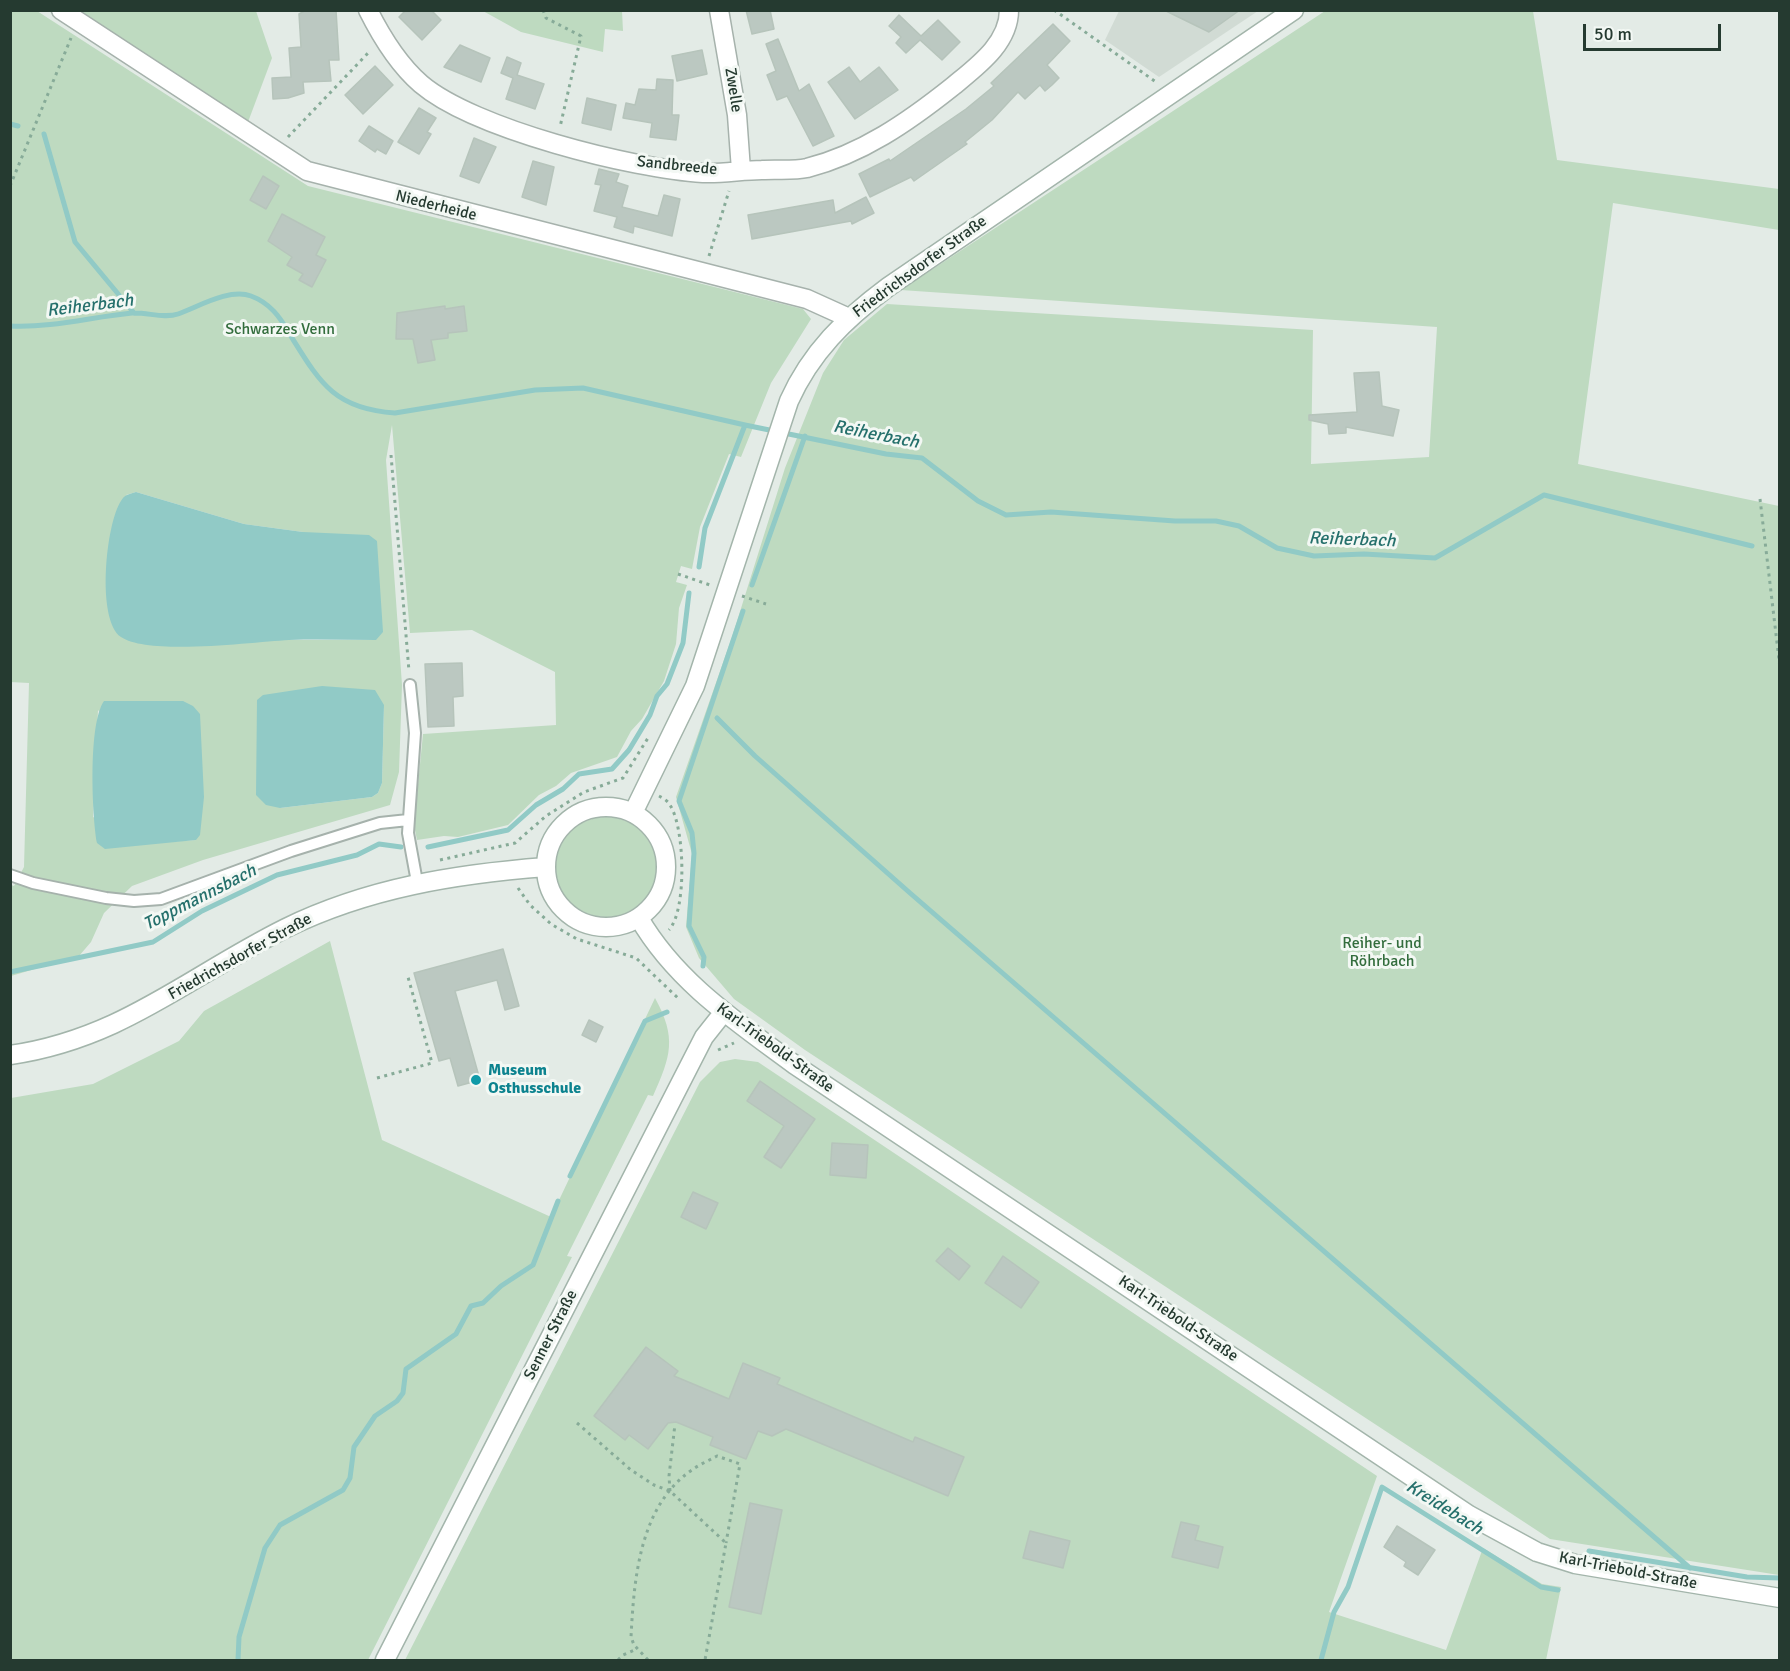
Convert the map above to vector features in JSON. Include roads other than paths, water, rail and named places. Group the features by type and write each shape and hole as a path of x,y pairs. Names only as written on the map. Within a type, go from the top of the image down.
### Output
{"street":[{"name":"Niederheide","path":"62,10 275,152 321,176 807,299 849,318"},
{"name":"Sandbreede","path":"368,10 383,37 421,83 453,105 556,143 627,161 703,173 805,169 854,152 889,133 973,70 1003,39 1009,23 1009,10"},
{"name":"Zwelle","path":"719,10 737,115 741,170"},
{"name":"Friedrichsdorfer Straße","path":"633,813 696,686 774,443 795,388 811,361 849,318 888,287 1294,10"},
{"path":"613,807 633,813 649,825 662,843 667,868 661,892 639,918 609,927 590,925 572,917 557,903 549,886 546,867 551,843 563,825 578,814 595,808 613,807"},
{"name":"Friedrichsdorfer Straße","path":"10,1056 55,1047 105,1030 159,1003 244,951 305,919 380,891 417,882 546,867"},
{"name":"Karl-Triebold-Straße","path":"639,918 655,942 685,977 723,1012 805,1071 1469,1515 1537,1552 1575,1563 1779,1598"},
{"name":"Senner Straße","path":"385,1660 704,1037 723,1012"}],"lane":[{"path":"410,685 415,733 408,820 417,882"},
{"path":"10,875 33,883 106,898 134,901 161,899 291,851 380,823 408,820"}],"water":[{"path":"136,492 244,524 303,532 369,535 377,541 383,632 376,640 289,640 177,647 135,643 121,637 113,627 108,612 106,571 108,549 111,529 121,501 125,496"},
{"path":"322,686 375,690 384,705 382,783 378,793 372,797 280,808 266,805 256,795 257,700 263,695"},
{"path":"104,701 183,701 193,706 200,714 204,797 200,835 196,840 105,849 97,843 93,791 93,748 95,729"}],"waterway":[{"path":"10,124 18,126"},
{"path":"44,134 75,242 134,313"},
{"name":"Reiherbach","path":"10,326 56,324 132,313 173,315 224,296 242,294 264,302 274,311 319,378 330,390 356,406 395,413 535,390 583,388 745,425 886,454 922,458 978,501 1006,515 1051,512 1175,521 1216,521 1239,526 1277,548 1314,556 1364,554 1435,558 1544,495 1752,546"},
{"name":"Toppmannsbach","path":"699,567 705,528 745,425"},
{"path":"752,585 805,436"},
{"name":"Toppmannsbach","path":"428,847 508,830 536,805 563,789 579,774 612,769 629,750 650,715 657,696 667,684 683,643 689,593"},
{"path":"703,966 704,957 689,926 694,853 692,833 679,801 743,611"},
{"path":"717,718 755,756 910,893 1690,1568"},
{"name":"Toppmannsbach","path":"10,972 153,942 202,911 277,875 357,855 379,844 401,847"},
{"path":"570,1176 645,1021 667,1012"},
{"path":"238,1660 239,1637 265,1548 280,1525 343,1490 350,1478 354,1447 375,1416 397,1401 403,1393 406,1369 456,1334 471,1306 483,1303 501,1286 533,1265 558,1201"},
{"name":"Kreidebach","path":"1321,1660 1334,1612 1348,1587 1382,1487 1541,1587 1558,1590"},
{"name":"Kreidebach","path":"1589,1551 1747,1577 1780,1578"}],"place":[{"name":"Museum Osthusschule","path":"476,1080"}],"park label":[{"name":"Schwarzes Venn","path":"280,330"},
{"name":"Reiher- und Röhrbach","path":"1382,953"}]}
